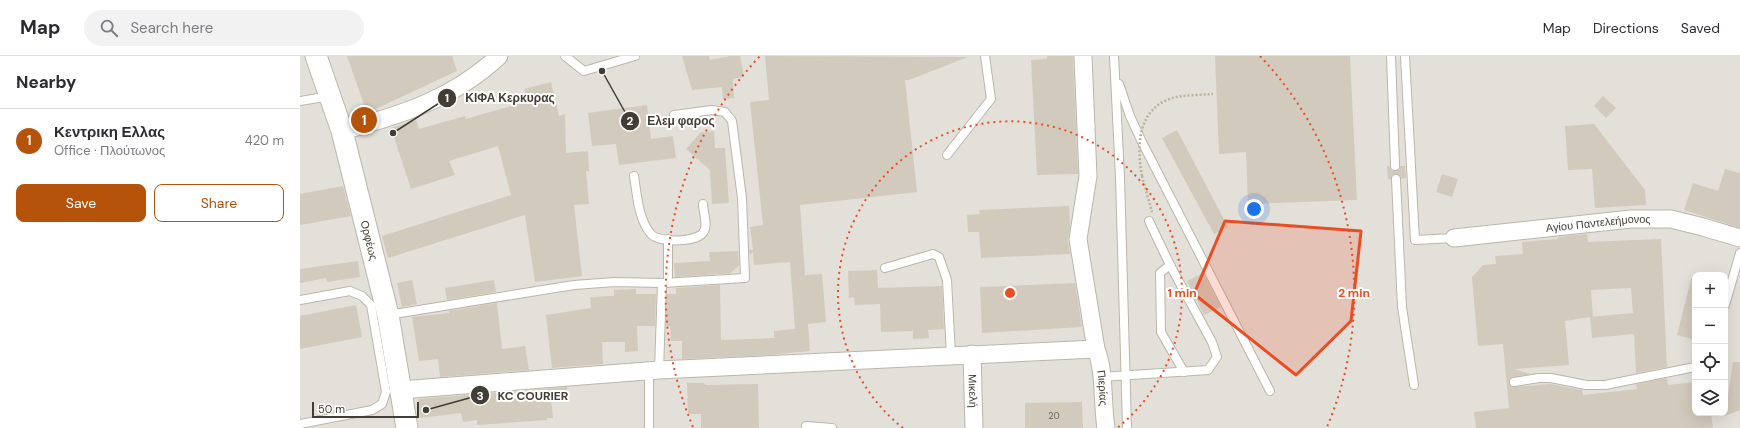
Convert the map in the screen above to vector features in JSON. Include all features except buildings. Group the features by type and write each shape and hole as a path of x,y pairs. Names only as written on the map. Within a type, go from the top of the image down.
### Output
{"street":[{"name":"Ορφέως","path":"316,56 342,131 388,315 407,428"},
{"path":"342,131 391,118 440,98 482,72 500,56"},
{"name":"Πιερίας","path":"1083,56 1088,176 1078,239 1096,348 1099,357 1102,407 1106,428"},
{"name":"Αγίου Παντελεήμονος","path":"1454,238 1632,219 1670,219 1740,238"},
{"path":"400,390 654,370 1096,348"},
{"name":"Μικελή","path":"972,354 974,428"}],"lane":[{"path":"565,56 584,71 635,56"},
{"path":"947,155 991,99 985,56"},
{"path":"1114,56 1120,177 1124,376 1127,428"},
{"path":"1114,56 1120,89 1141,140 1270,391"},
{"path":"1391,56 1395,166"},
{"path":"1405,56 1415,240 1454,238"},
{"path":"300,101 331,96"},
{"path":"388,315 574,285 615,282 665,283 745,278 742,198 732,120 725,112 712,110 674,115"},
{"path":"634,176 640,211 648,229 655,238 668,240 692,239 701,236 705,231 702,204"},
{"path":"1396,179 1402,307 1414,385"},
{"path":"1101,377 1208,370 1217,357 1212,342 1170,265 1149,221"},
{"path":"649,428 654,370 665,283 668,240"},
{"path":"1728,295 1740,253"},
{"path":"885,268 933,254 939,257 947,280 951,355"},
{"path":"1170,265 1160,273 1161,332 1184,372"},
{"path":"300,300 350,291 362,296 371,305 386,392 382,404 372,410 300,424"},
{"path":"1514,382 1539,378 1551,378 1586,385 1605,386 1692,368"},
{"path":"806,426 832,428"}],"path":[{"path":"1149,221 1152,212 1142,176 1139,158 1141,133 1147,119 1154,109 1163,102 1174,98 1213,94"}],"highlighted area":[{"path":"1225,221 1361,231 1351,321 1296,375 1194,294"}],"shaded area":[{"path":"300,56 1740,56 1740,428 300,428"}],"place":[{"name":"Ελεμ φαρος","path":"602,71"},
{"name":"Κεντρικη Ελλας","path":"364,120"},
{"name":"ΚΙΦΑ Κερκυρας","path":"393,133"},
{"name":"KC COURIER","path":"426,410"}]}
